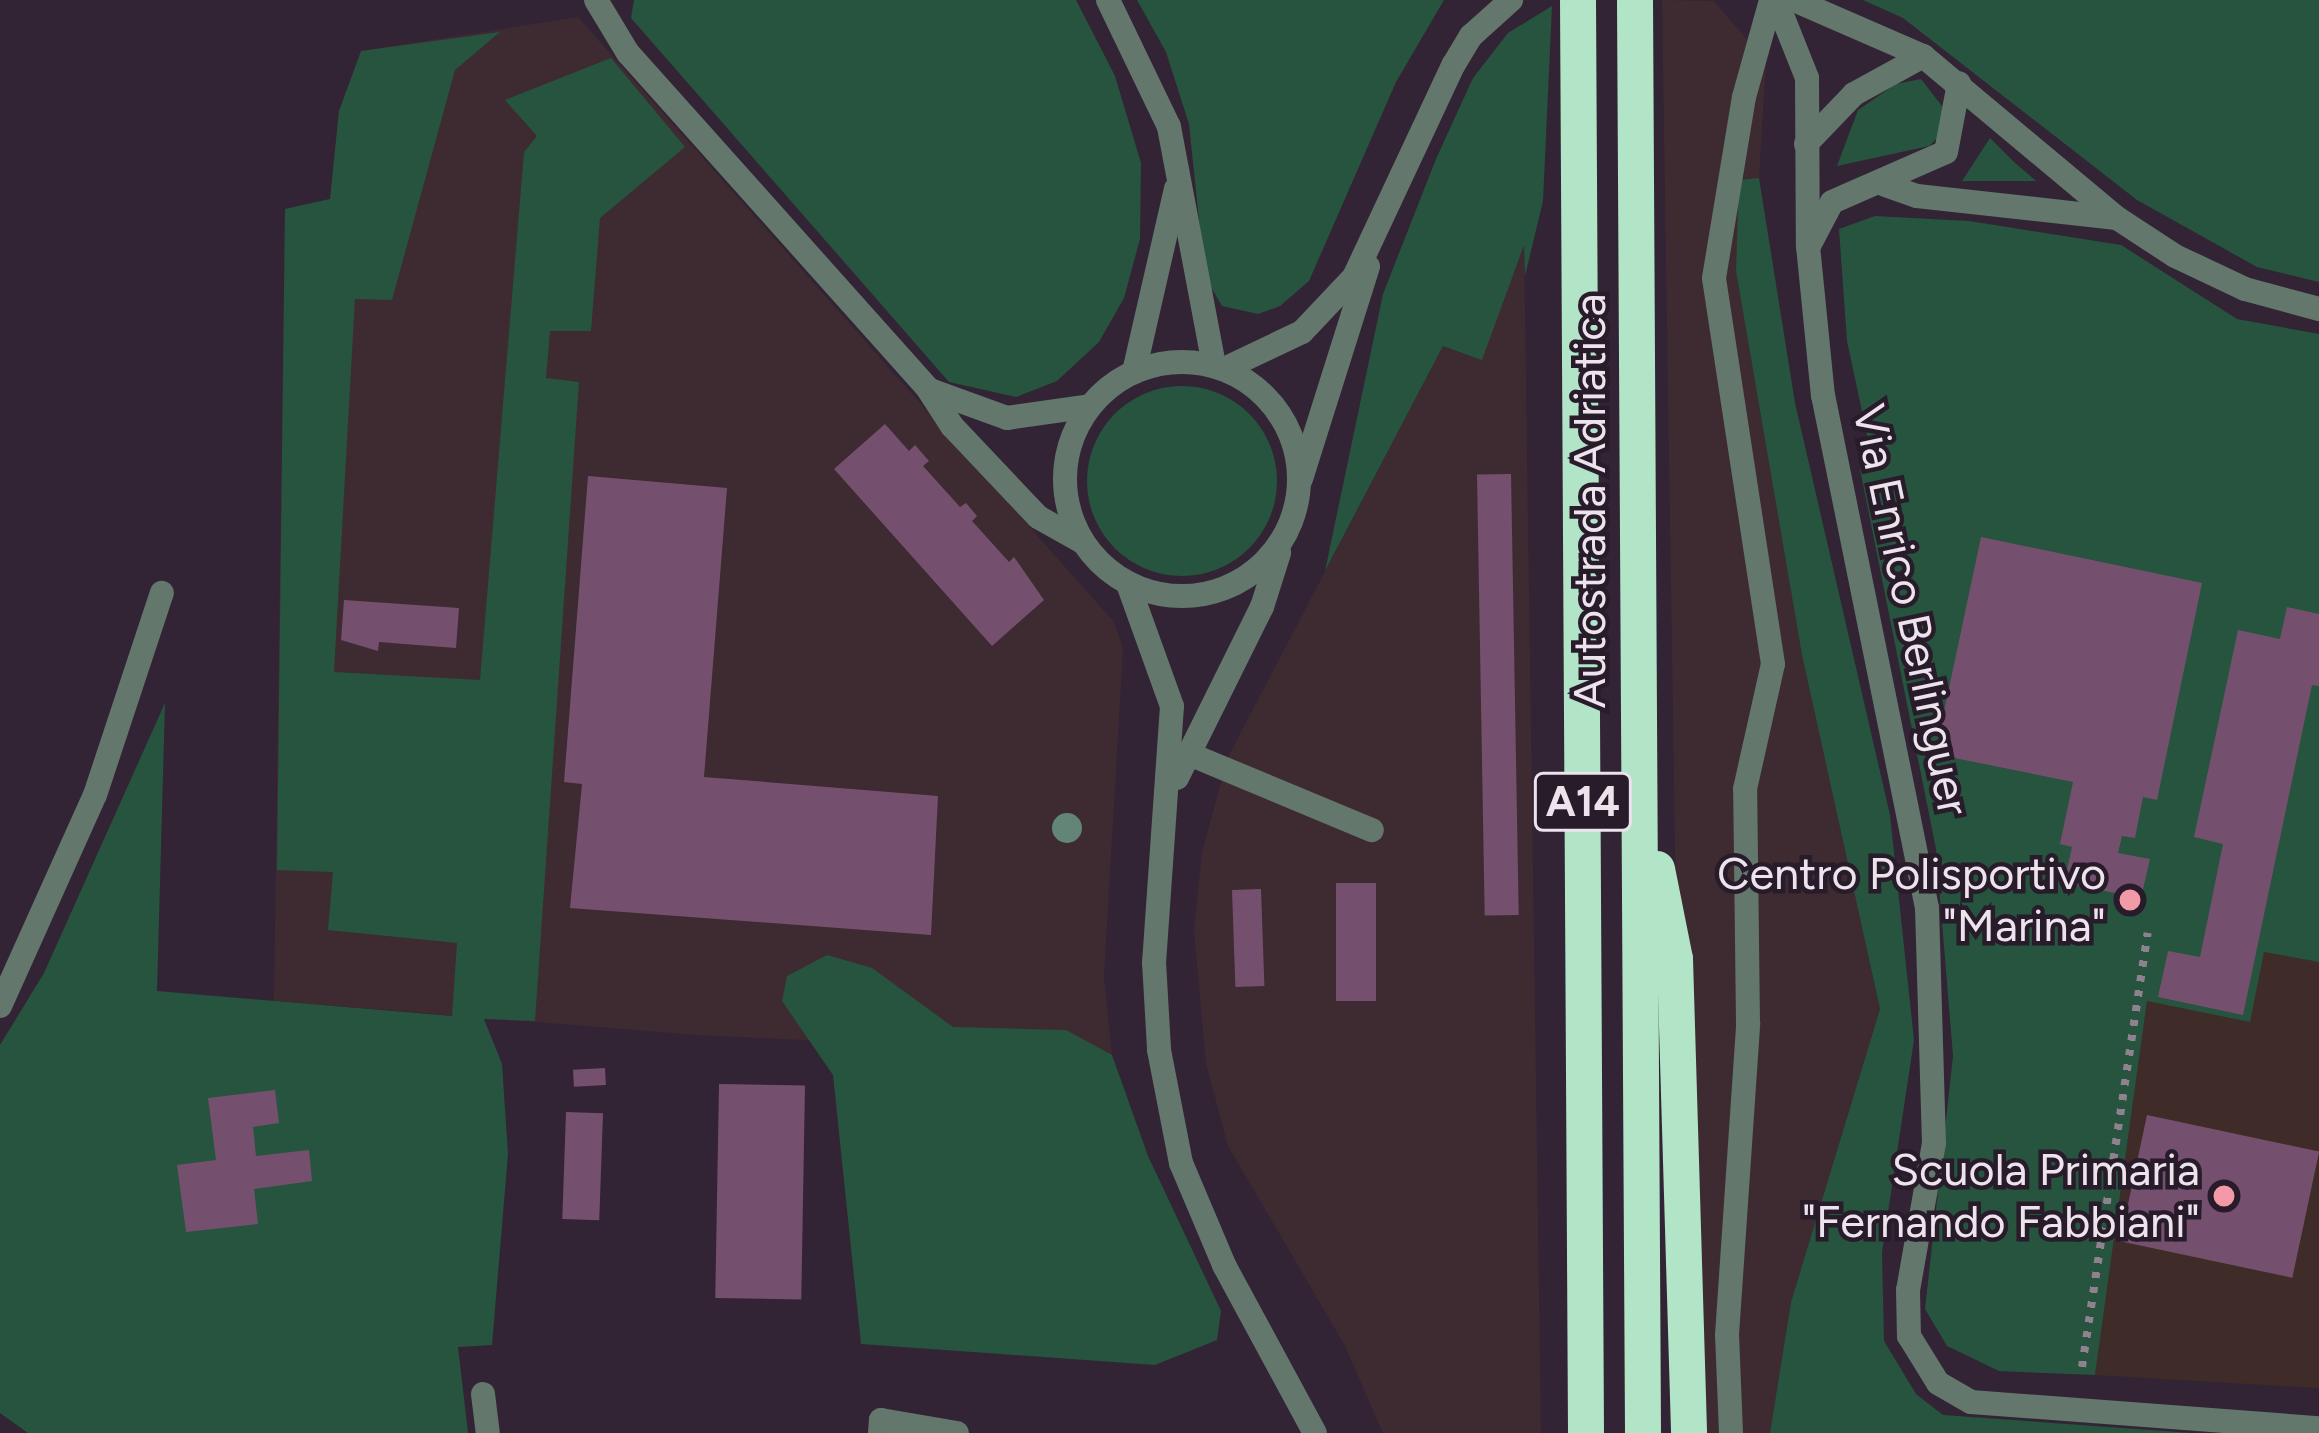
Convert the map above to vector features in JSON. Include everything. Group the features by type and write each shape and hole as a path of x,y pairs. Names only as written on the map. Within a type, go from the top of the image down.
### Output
{"highway":[{"name":"Autostrada Adriatica","path":"1578,0 1586,1433"},
{"name":"Autostrada Adriatica","path":"1635,0 1643,1433"},
{"path":"1640,782 1675,959 1689,1433"}],"street":[{"path":"596,0 628,53 928,389 952,427 1038,517 1083,542 1128,584 1156,595 1213,593 1240,582 1282,542"},
{"path":"1108,0 1156,88 1219,368"},
{"path":"1219,368 1319,319 1354,278 1471,36 1510,0"},
{"path":"1731,1433 1727,1335 1748,1023 1745,789 1773,664 1714,278 1744,97 1774,0"},
{"name":"Via Enrico Berlinguer","path":"1774,0 1802,48 1808,246 1838,476 1927,908 1934,1143 1908,1290 1909,1336 1938,1383 1971,1402 2319,1428"},
{"path":"1793,0 1923,56 2117,218 2245,289 2319,309"},
{"path":"1806,144 1854,94 1923,56"},
{"path":"1808,246 1832,202 1885,184 1946,152 1959,83"},
{"path":"1134,372 1178,175"},
{"path":"1885,184 1917,196 2117,218"},
{"path":"1171,791 1262,607 1383,218"},
{"path":"928,389 1007,418 1090,406 1134,372 1174,362 1219,368 1271,402 1292,439 1300,482"},
{"path":"1083,542 1064,473 1090,406"},
{"path":"1128,584 1172,706 1171,791 1154,921 1155,1005 1181,1163 1224,1265 1315,1433"},
{"path":"0,1006 95,795 162,593"},
{"path":"1189,754 1372,830"},
{"path":"483,1394 488,1433"},
{"path":"880,1433 881,1420 957,1433"}],"path":[{"path":"2082,1366 2148,933"}],"shaded area":[{"path":"1662,0 1714,1 1766,62 1759,178 1740,180 1736,271 1802,655 1880,1009 1791,1302 1770,1433 1697,1433 1683,1369"},
{"path":"578,17 1114,622 1123,648 1104,977 1112,1055 698,1035 274,1001 285,209 330,199 339,111 361,51"},
{"path":"1524,241 1541,1433 1383,1433 1344,1344 1228,1146 1206,1063 1194,931 1202,852 1228,757 1443,346 1482,359"},
{"path":"2264,952 2319,962 2319,1388 2095,1375 2147,1000 2249,1021"}],"green space":[{"path":"634,0 1076,0 1115,76 1141,163 1140,239 1124,298 1099,342 1057,381 1016,397 949,382 631,18"},
{"path":"1137,0 1444,0 1396,82 1309,281 1280,306 1258,314 1222,306 1205,277 1189,124 1166,52"},
{"path":"1863,0 2319,0 2319,282 2257,267 2137,200 1903,18"},
{"path":"1552,6 1543,201 1525,276 1524,245 1482,360 1443,346 1325,571 1383,294 1436,159 1473,78 1508,33"},
{"path":"500,32 455,70 392,300 355,299 334,672 480,680 524,152 537,136 505,100 611,58 685,147 600,218 591,331 550,331 546,378 579,382 535,1021 484,1019 502,1064 508,1154 492,1345 458,1347 468,1433 28,1433 0,1413 0,1045 44,973 165,703 157,991 452,1016 457,943 328,930 333,872 277,870 285,209 330,199 339,111 361,51"},
{"path":"1921,79 1945,110 1939,136 1929,146 1837,166 1858,110 1896,84"},
{"path":"1990,138 2013,161 2036,181 1962,181"},
{"path":"1759,178 1795,403 1890,815 1914,1040 1882,1252 1884,1341 1916,1394 1943,1415 2192,1433 1770,1433 1791,1302 1880,1009 1802,655 1736,271 1739,180"},
{"name":"Centro Polisportivo \"Marina\"","path":"1875,216 1969,221 2121,245 2237,319 2319,334 2319,962 2264,952 2250,1022 2147,1001 2095,1375 1999,1371 1947,1346 1925,1309 1953,1056 1936,849 1860,469 1875,472 1847,341 1839,229"},
{"path":"1182,386 1218,393 1249,414 1270,445 1277,481 1270,517 1249,548 1218,569 1182,576 1146,569 1115,548 1094,517 1087,481 1094,445 1115,414 1146,393"},
{"path":"827,955 872,968 953,1027 1066,1030 1112,1055 1148,1156 1221,1311 1217,1340 1155,1365 861,1344 833,1075 782,1001 787,976"}],"building":[{"path":"885,424 909,451 915,445 929,461 923,466 960,507 966,503 977,516 972,521 1009,562 1014,557 1044,600 992,646 834,469"},
{"path":"1511,474 1519,915 1485,916 1477,475"},
{"path":"588,476 727,488 704,777 938,796 931,935 570,908 582,784 564,782"},
{"path":"1981,537 2202,583 2157,800 2143,797 2135,838 2122,836 2118,853 2150,859 2141,898 2064,883 2072,847 2060,844 2073,782 1935,754"},
{"path":"344,600 459,608 456,648 379,642 378,651 341,640"},
{"path":"2287,607 2319,614 2319,686 2312,685 2243,1015 2158,997 2168,951 2200,957 2223,844 2194,837 2238,630 2280,639"},
{"path":"1336,883 1376,883 1376,1001 1336,1001"},
{"path":"1261,889 1264,986 1235,987 1232,890"},
{"path":"605,1068 606,1085 574,1087 573,1070"},
{"path":"719,1084 805,1086 801,1299 715,1298"},
{"path":"275,1090 279,1123 253,1127 256,1156 309,1150 312,1181 254,1189 258,1224 186,1232 177,1165 216,1160 208,1098"},
{"path":"566,1112 603,1113 599,1220 562,1219"},
{"name":"Scuola Primaria \"Fernando Fabbiani\"","path":"2147,1115 2319,1152 2292,1278 2120,1241"}],"place":[{"name":"Centro Polisportivo \"Marina\"","path":"2130,900"},
{"name":"Scuola Primaria \"Fernando Fabbiani\"","path":"2224,1196"}]}
